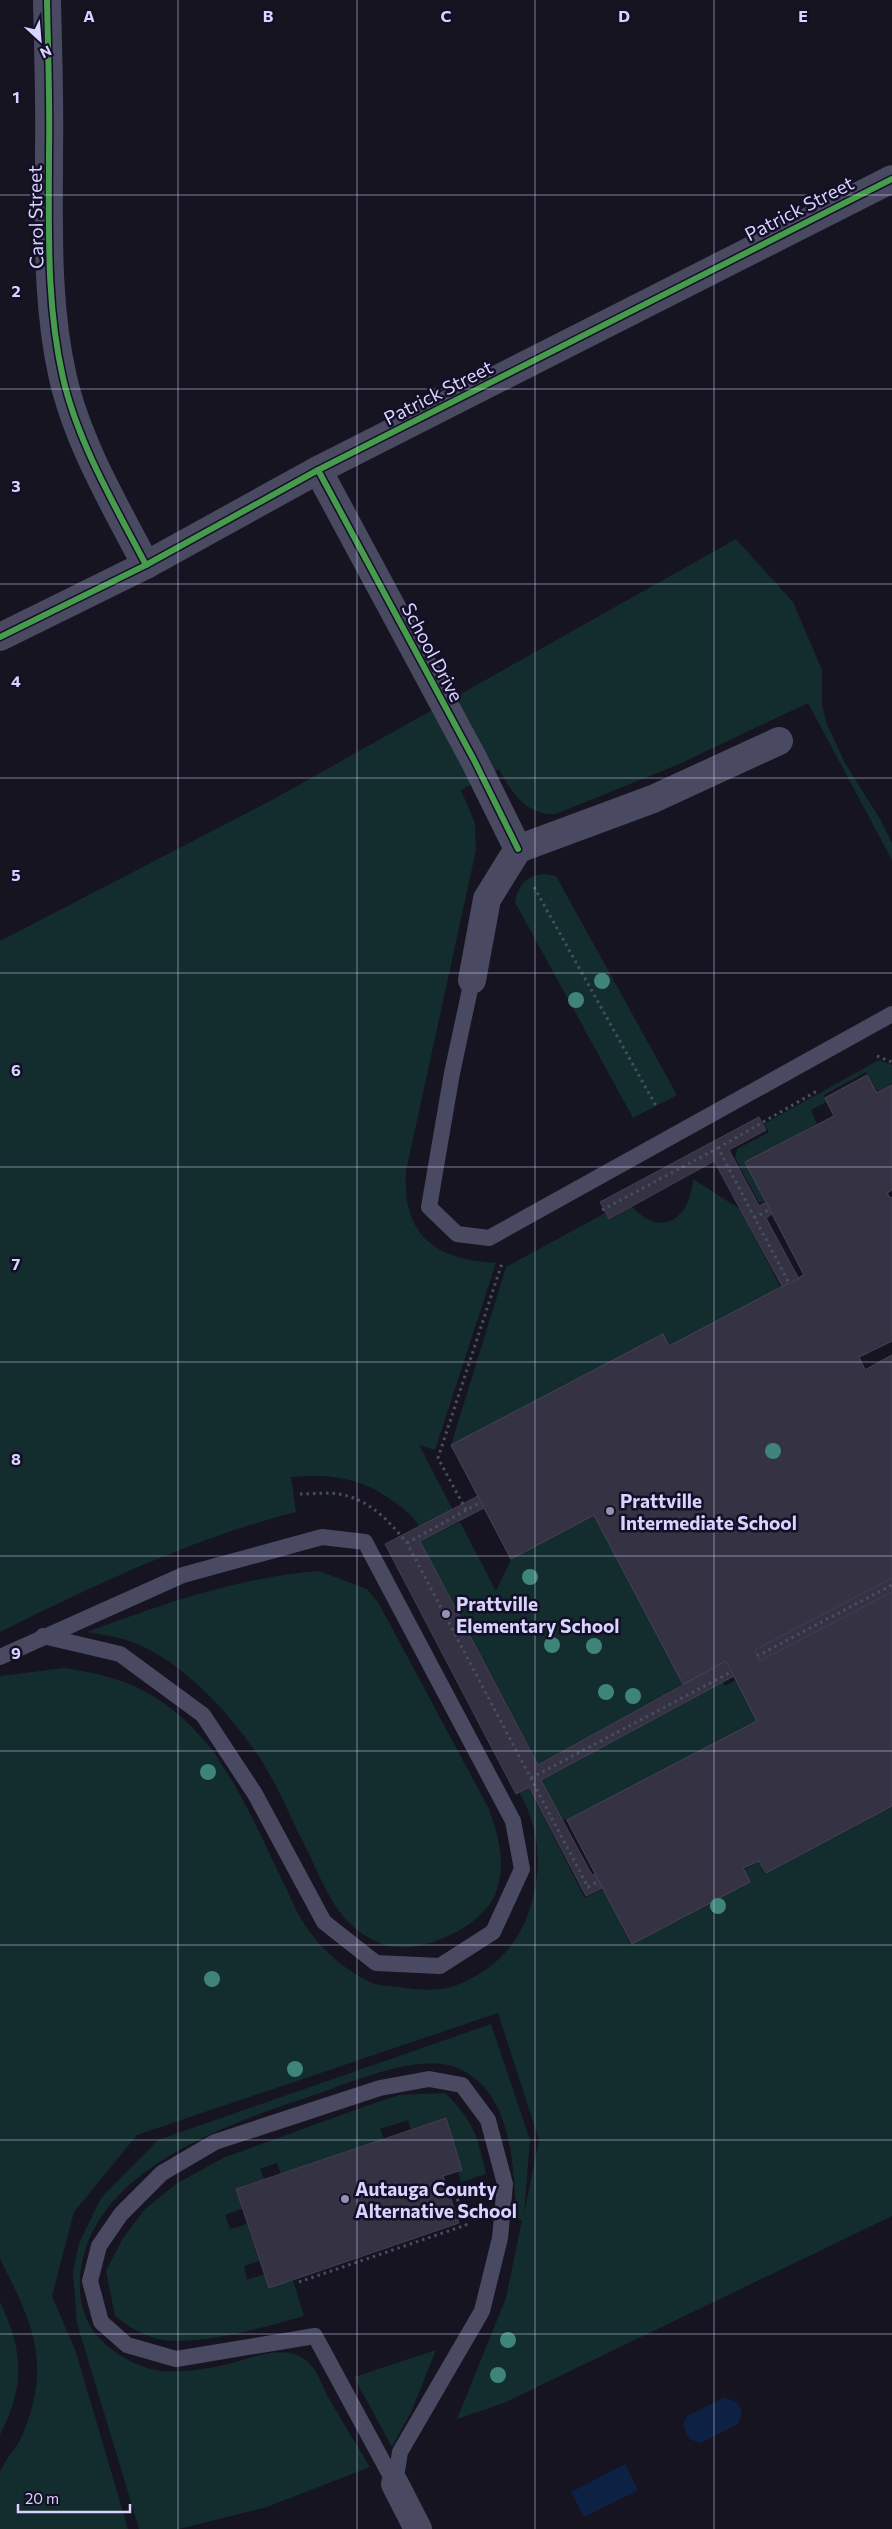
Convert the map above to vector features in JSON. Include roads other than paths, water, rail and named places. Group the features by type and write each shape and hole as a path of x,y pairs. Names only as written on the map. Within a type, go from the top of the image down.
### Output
{"street":[{"name":"Carol Street","path":"47,0 50,108 49,244 56,335 63,379 92,462 146,565"},
{"name":"Patrick Street","path":"0,637 146,565 318,470 892,179"},
{"name":"School Drive","path":"318,470 474,760 518,849"},
{"path":"472,980 487,899 518,849 654,799 779,741"},
{"path":"395,2484 418,2529"}],"lane":[{"path":"472,980 452,1074 429,1208 457,1234 489,1238 892,1014"},
{"path":"0,1657 43,1636 183,1575 322,1537 365,1542 513,1821 522,1869 493,1932 440,1966 376,1963 324,1922 256,1794 203,1715 120,1654 43,1636"},
{"path":"429,2078 462,2085 488,2120 506,2184 500,2238 482,2311 400,2452 395,2484 315,2336 176,2359 127,2345 101,2322 90,2281 99,2246 121,2214 162,2173 215,2142 380,2088 429,2078"}],"water":[{"path":"725,2397 737,2403 742,2411 738,2424 700,2443 689,2439 683,2425 687,2416"},
{"path":"625,2464 638,2490 584,2517 571,2492"}],"place":[{"name":"Prattville Intermediate School","path":"610,1511"},
{"name":"Prattville Elementary School","path":"446,1614"},
{"name":"Autauga County Alternative School","path":"345,2199"}]}
